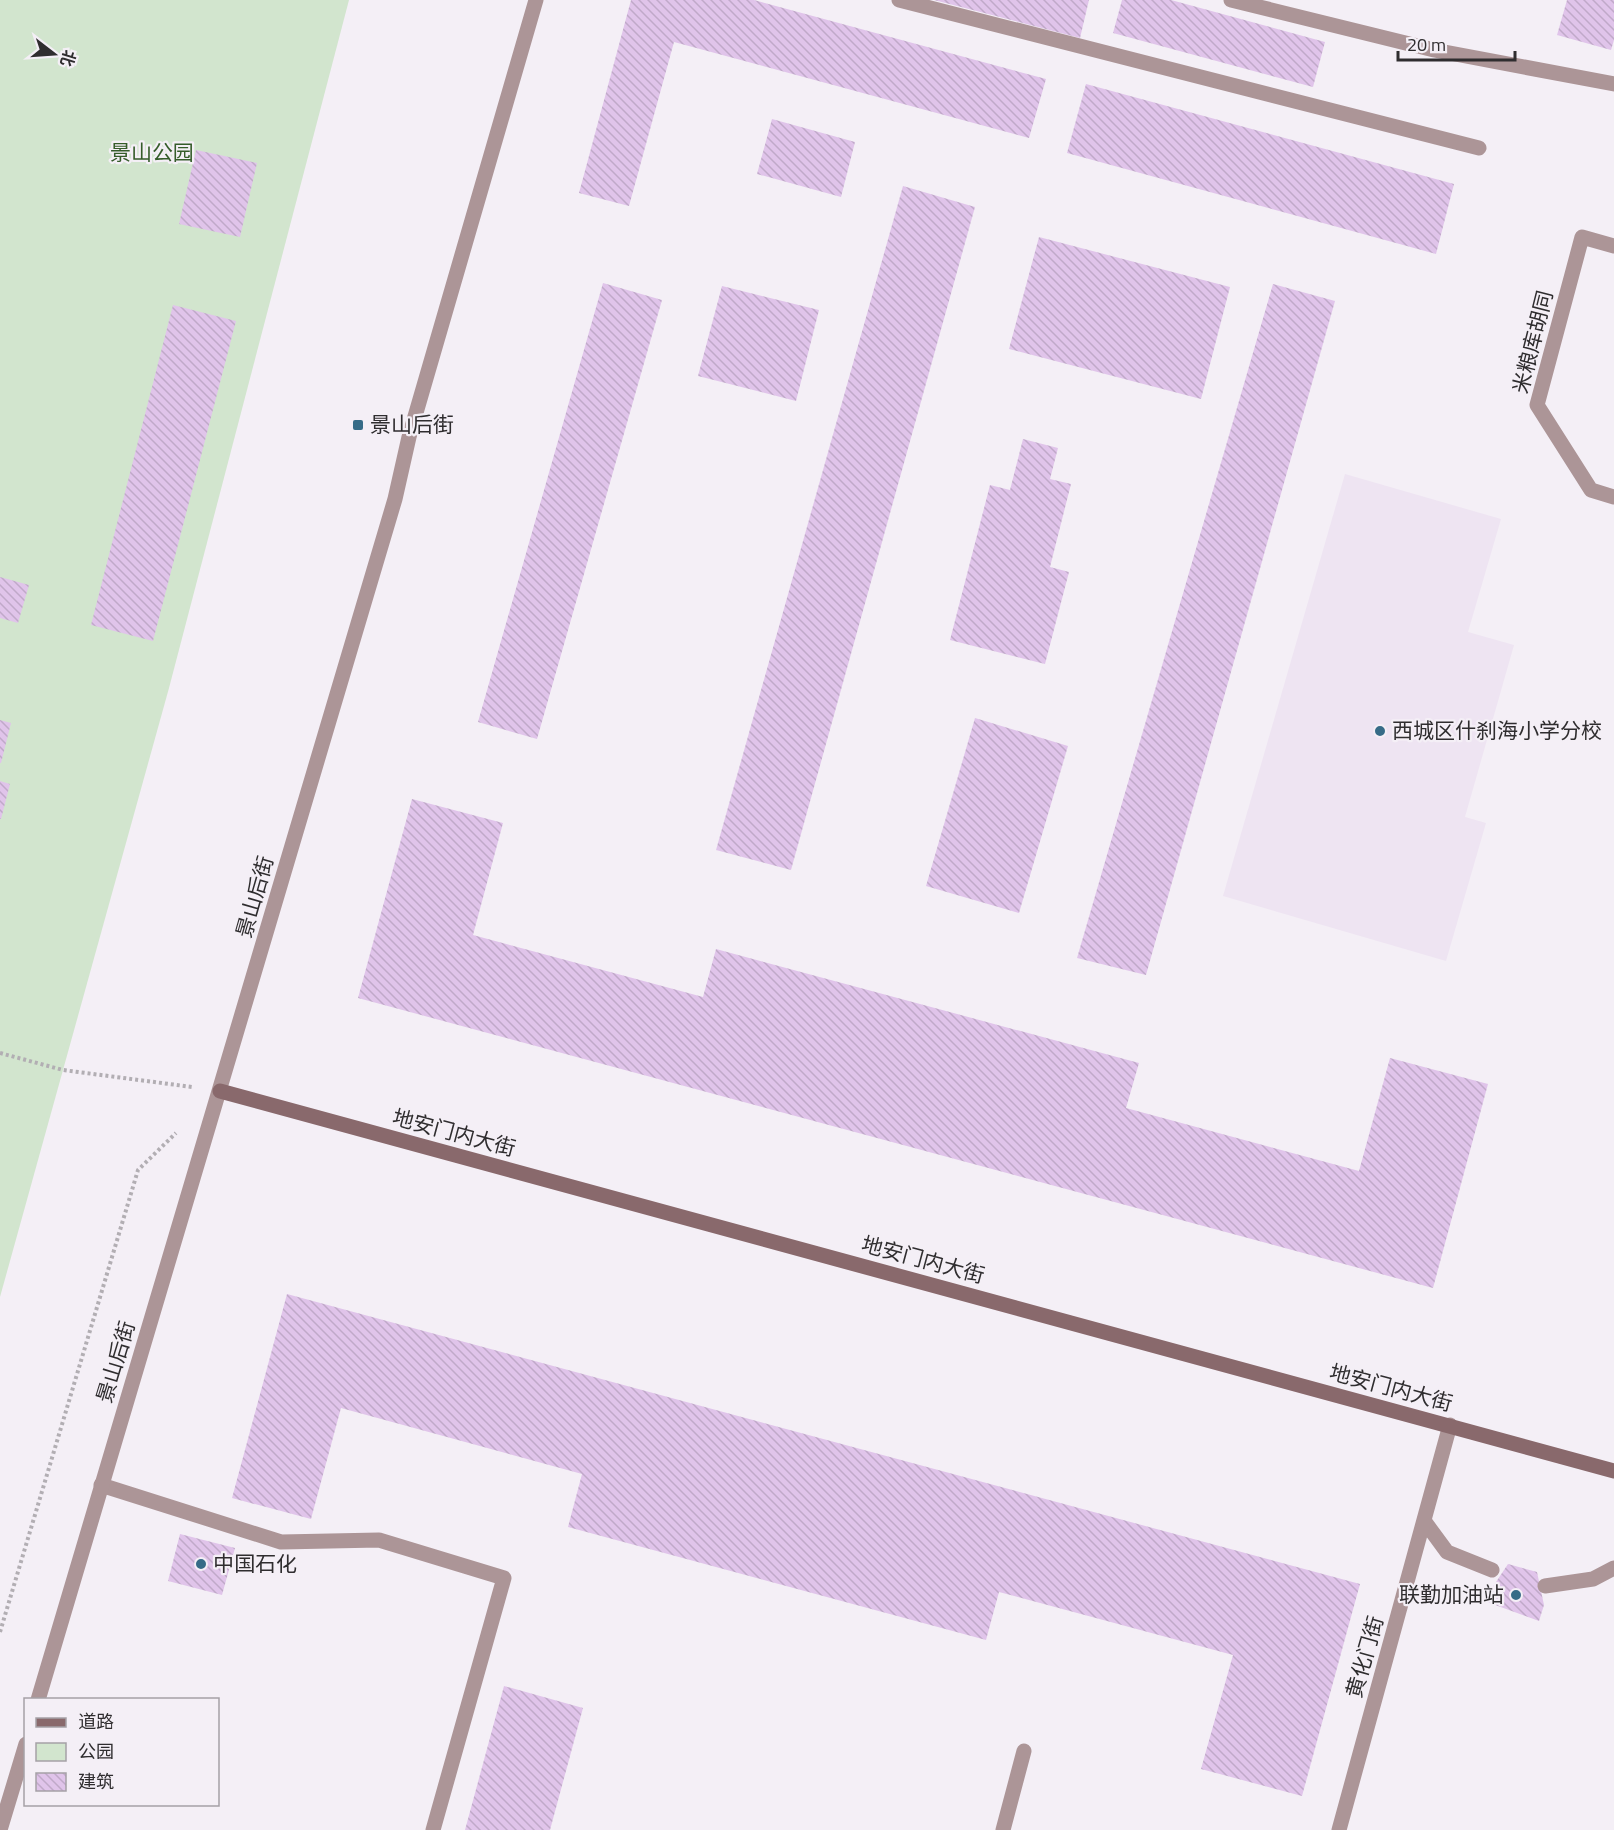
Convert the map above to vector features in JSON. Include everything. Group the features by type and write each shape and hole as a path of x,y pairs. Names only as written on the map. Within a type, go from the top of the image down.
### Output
{"main road":[{"name":"地安门内大街","path":"220,1091 1614,1471"}],"street":[{"name":"景山后街","path":"39,1698 394,499 409,437 536,0"},
{"path":"899,0 1479,148"},
{"path":"1231,0 1434,50 1614,84"},
{"name":"米粮库胡同","path":"1614,246 1582,237 1537,405 1591,490 1614,497"},
{"name":"黄化门街","path":"1339,1830 1450,1425"},
{"path":"101,1485 281,1542 379,1540 504,1578 433,1830"},
{"path":"1425,1522 1447,1552 1492,1570"},
{"path":"1545,1586 1593,1579 1614,1568"},
{"path":"0,1830 24,1751"},
{"path":"1003,1830 1024,1751"}],"path":[{"path":"0,1053 63,1070 220,1091"},
{"path":"0,1632 138,1170 179,1130"}],"shaded area":[{"name":"西城区什刹海小学分校","path":"1345,474 1501,519 1468,632 1514,645 1465,817 1486,823 1446,961 1223,896"}],"green space":[{"name":"景山公园","path":"0,0 349,0 169,688 0,1297"}],"building":[{"path":"631,0 754,0 1046,79 1029,138 674,42 629,206 579,193"},
{"path":"934,0 1089,0 1080,38"},
{"path":"1122,0 1171,0 1325,42 1313,87 1113,33"},
{"path":"1567,0 1614,0 1614,40 1611,50 1557,35"},
{"path":"1086,84 1454,184 1436,254 1067,153"},
{"path":"772,119 855,142 841,197 757,174"},
{"path":"196,150 257,163 240,237 179,224"},
{"path":"903,186 975,207 791,870 716,850"},
{"path":"1039,237 1230,287 1201,399 1009,349"},
{"path":"603,283 662,300 537,739 478,722"},
{"path":"1273,284 1335,301 1146,975 1077,958"},
{"path":"722,286 819,310 796,401 698,376"},
{"path":"173,305 236,321 153,641 91,625"},
{"path":"1023,439 1058,448 1050,479 1071,484 1050,567 1069,572 1045,664 950,640 990,485 1010,490"},
{"path":"0,577 29,585 18,623 0,618"},
{"path":"975,718 1068,746 1019,913 926,886"},
{"path":"0,720 11,723 1,763 0,763"},
{"path":"0,781 10,784 1,819 0,819"},
{"path":"412,799 503,823 473,935 703,997 716,949 1139,1063 1126,1108 1359,1171 1390,1058 1488,1084 1433,1288 358,998"},
{"path":"287,1294 1360,1584 1302,1796 1201,1769 1233,1655 999,1592 986,1640 568,1527 582,1474 341,1408 311,1519 232,1498"},
{"name":"中国石化","path":"180,1534 235,1548 222,1595 168,1581"},
{"name":"联勤加油站","path":"1508,1564 1537,1572 1544,1605 1539,1621 1487,1602 1492,1588"},
{"path":"504,1686 583,1708 550,1830 465,1830"}],"place":[{"name":"景山后街","path":"358,425"},
{"name":"西城区什刹海小学分校","path":"1380,731"},
{"name":"中国石化","path":"201,1564"},
{"name":"联勤加油站","path":"1516,1595"}]}
